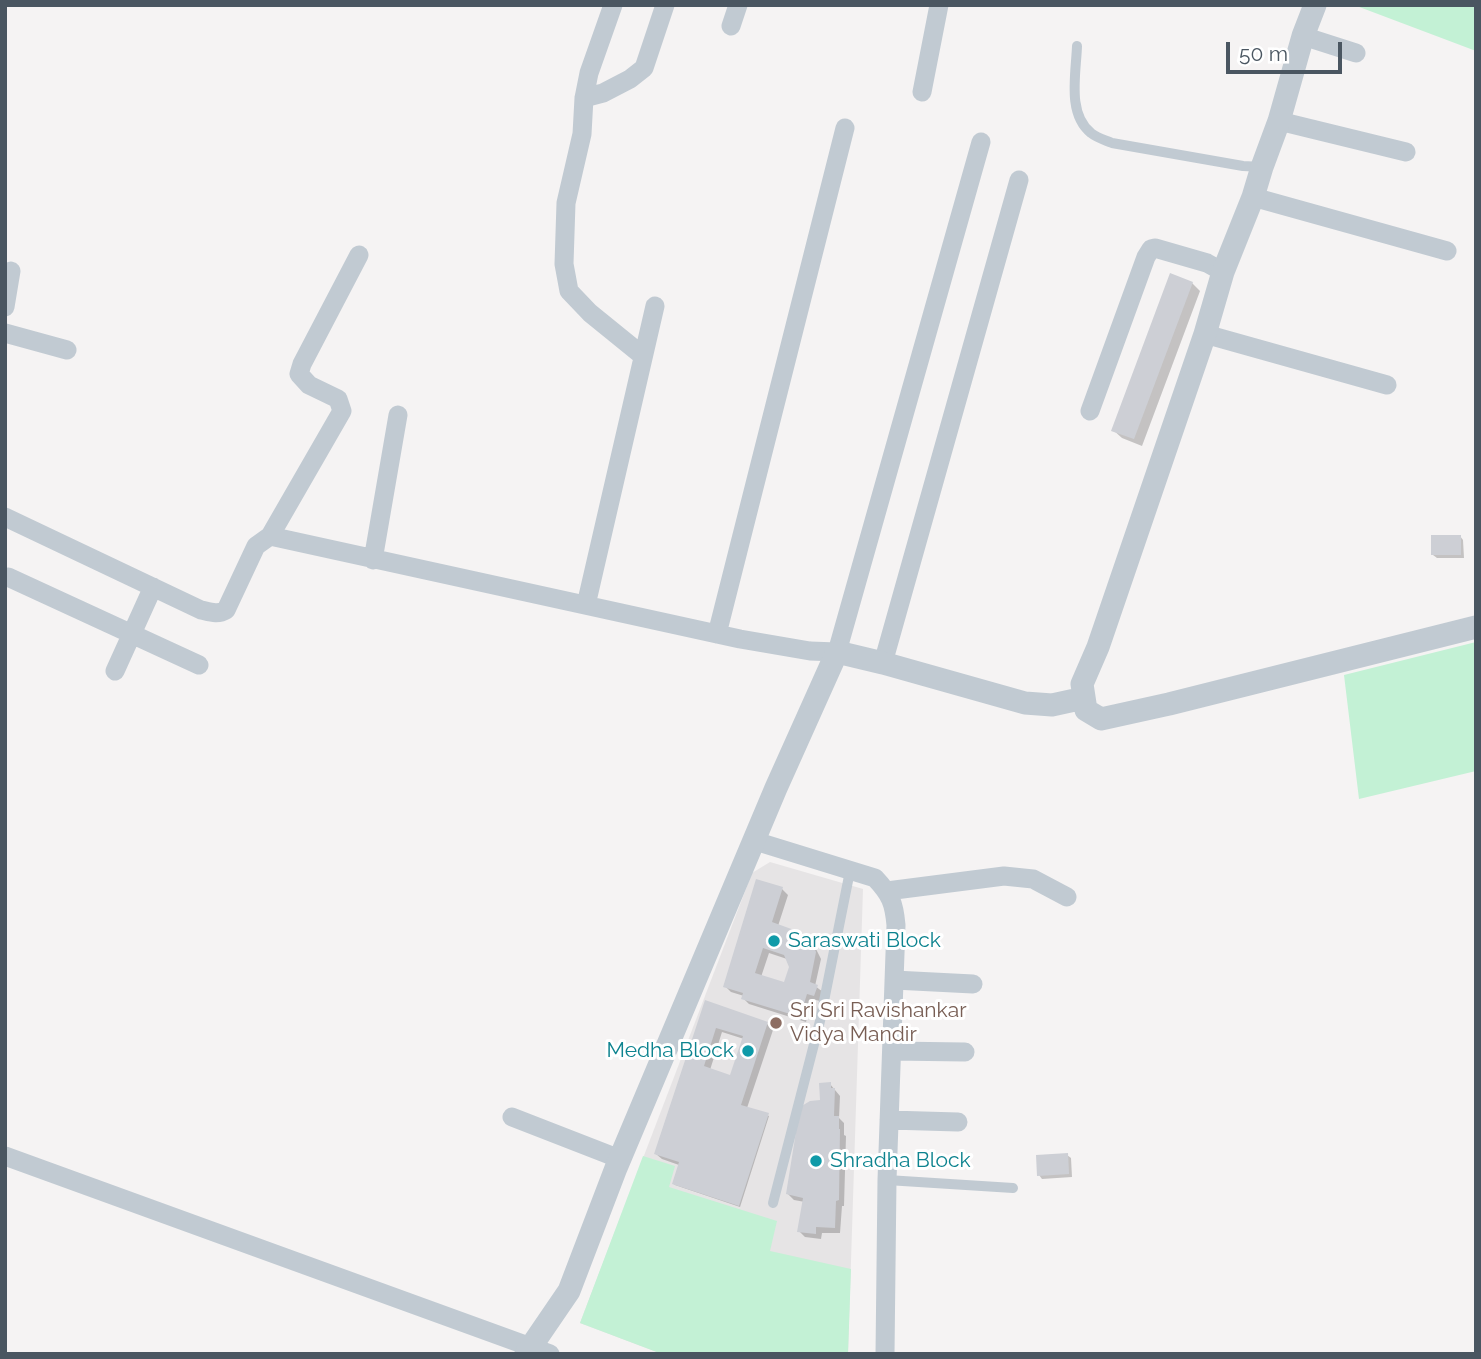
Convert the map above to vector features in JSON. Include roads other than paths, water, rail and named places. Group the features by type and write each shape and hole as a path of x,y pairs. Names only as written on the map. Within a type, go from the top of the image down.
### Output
{"street":[{"path":"613,5 589,73 584,98 582,134 566,203 564,264 569,290 590,313 643,356"},
{"path":"584,98 603,93 630,79 644,68 665,5"},
{"path":"731,26 738,5"},
{"path":"922,92 939,5"},
{"path":"1315,5 1253,197 1223,272 1205,334 1098,647 1082,684 1087,710 1101,719 1476,627"},
{"path":"1303,36 1356,53"},
{"path":"1279,121 1406,152"},
{"path":"717,634 845,128"},
{"path":"5,1156 535,1351 569,1291 620,1160 776,788 837,652 981,142"},
{"path":"883,663 1019,180"},
{"path":"1253,197 1447,251"},
{"path":"1090,411 1150,249 1208,263 1223,272"},
{"path":"5,517 201,610 212,613 226,610 256,547 270,536 342,411 338,399 309,385 299,374 359,255"},
{"path":"5,307 11,271"},
{"path":"586,605 655,306"},
{"path":"5,333 67,350"},
{"path":"1205,334 1387,385"},
{"path":"373,560 398,415"},
{"path":"270,536 717,634 810,651 837,652 1026,703 1052,705 1084,698"},
{"path":"8,577 199,665"},
{"path":"116,671 153,587"},
{"path":"755,841 876,878 894,904 896,925 887,1180 885,1354"},
{"path":"887,891 1004,876 1033,879 1067,897"},
{"path":"894,980 973,984"},
{"path":"892,1051 965,1052"},
{"path":"512,1117 620,1160"},
{"path":"889,1120 958,1122"}],"lane":[{"path":"1077,46 1075,108 1081,122 1092,134 1112,143 1242,166 1262,167"},
{"path":"773,1203 820,1021 850,871"},
{"path":"887,1180 1013,1188"}],"place":[{"name":"Saraswati Block","path":"774,941"},
{"name":"Sri Sri Ravishankar Vidya Mandir","path":"776,1023"},
{"name":"Medha Block","path":"748,1051"},
{"name":"Shradha Block","path":"816,1161"}]}
